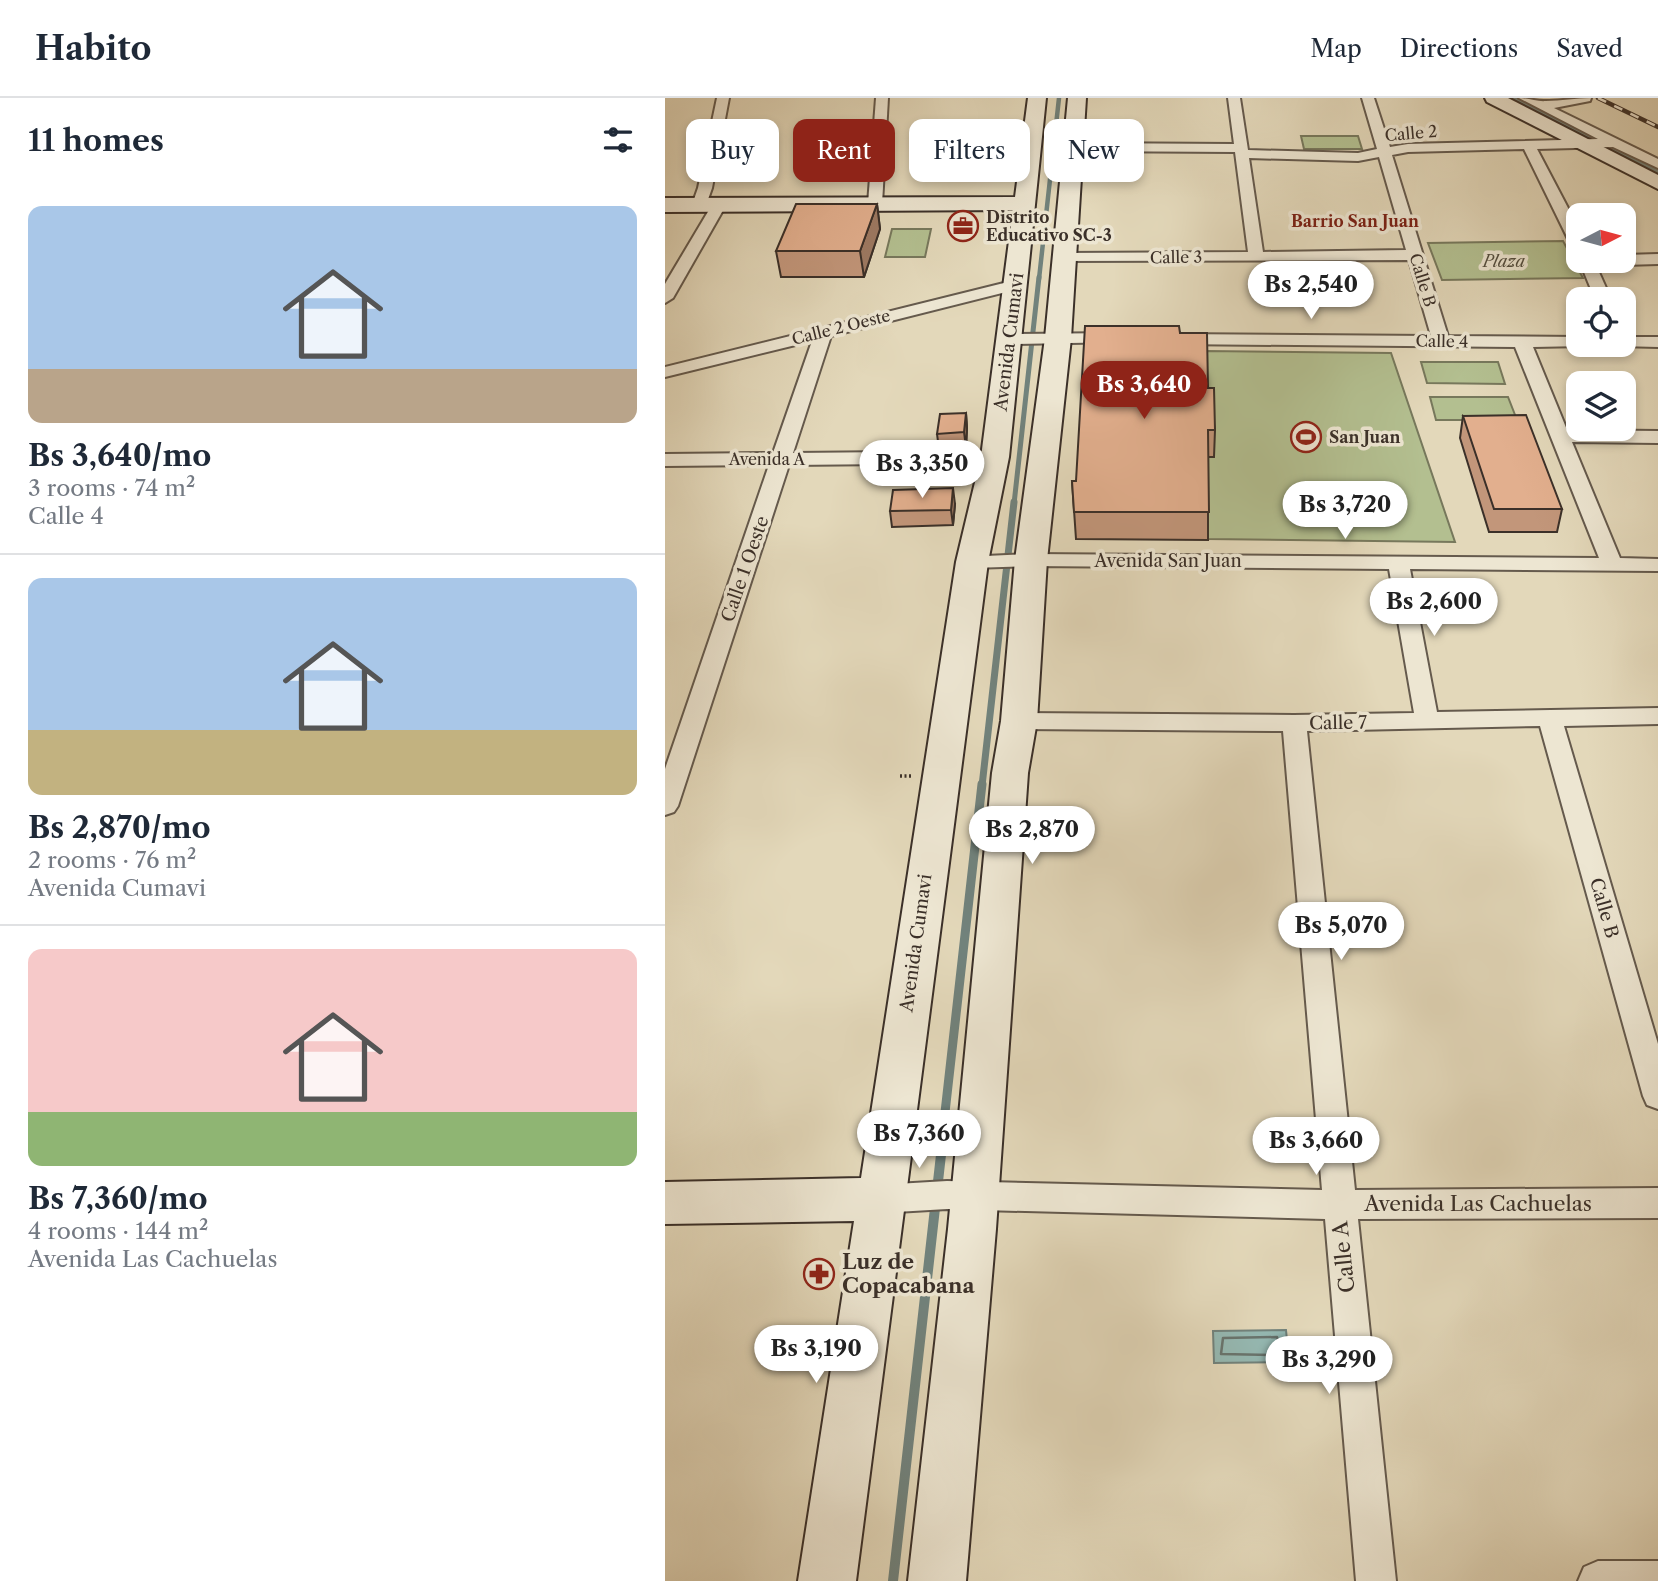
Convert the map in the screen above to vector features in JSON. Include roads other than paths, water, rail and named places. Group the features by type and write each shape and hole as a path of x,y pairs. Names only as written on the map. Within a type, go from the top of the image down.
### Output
{"main road":[{"name":"Avenida Cumavi","path":"1037,98 1054,119"},
{"name":"Avenida Cumavi","path":"1064,119 1077,98"},
{"path":"1494,98 1658,183"},
{"name":"Avenida Cumavi","path":"937,1581 960,1195 1010,773 1019,721 1034,338 1016,285 1024,203 1044,159"},
{"name":"Avenida Cumavi","path":"827,1581 995,457 1063,258 1061,182"},
{"path":"665,205 1024,203"},
{"path":"665,1203 886,1198"}],"street":[{"path":"665,298 709,205 705,188 723,98"},
{"path":"875,204 882,98"},
{"path":"1234,98 1256,256"},
{"name":"Calle B","path":"1369,98 1441,340"},
{"path":"1525,98 1658,164"},
{"path":"1542,106 1585,98"},
{"name":"Calle 2","path":"1144,138 1240,151 1358,157 1408,148 1613,143"},
{"path":"1529,146 1566,219"},
{"name":"Calle 3","path":"1063,258 1416,255"},
{"path":"1636,260 1658,259"},
{"name":"Calle 2 Oeste","path":"665,372 1016,285"},
{"name":"Calle 1 Oeste","path":"665,806 824,331"},
{"name":"Calle 4","path":"1034,338 1566,342"},
{"path":"1522,342 1612,565"},
{"path":"1636,342 1658,342"},
{"path":"1559,436 1658,437"},
{"name":"Avenida A","path":"665,460 995,457"},
{"name":"Avenida San Juan","path":"978,561 1658,565"},
{"path":"1398,562 1427,721"},
{"name":"Calle 7","path":"1019,721 1294,723 1658,716"},
{"name":"Calle B","path":"1550,719 1658,1096"},
{"name":"Calle A","path":"1294,723 1376,1581"},
{"name":"Avenida Las Cachuelas","path":"886,1198 960,1195 1339,1205 1658,1203"},
{"path":"1598,1581 1658,1581"}],"water":[{"path":"1286,1330 1289,1362 1214,1363 1213,1331"}],"waterway":[{"path":"1039,279 1059,98"},
{"path":"1512,98 1658,171"},
{"path":"1014,504 1039,277"},
{"path":"982,786 1014,502"},
{"path":"942,1139 982,784"},
{"path":"893,1581 943,1137"}],"railway":[{"path":"1598,98 1658,127"}],"place":[{"name":"Distrito Educativo SC-3","path":"963,226"},
{"name":"San Juan","path":"1306,437"},
{"name":"Luz de Copacabana","path":"819,1274"}],"district":[{"name":"Barrio San Juan","path":"1355,221"}],"park label":[{"name":"Plaza","path":"1504,261"}]}
